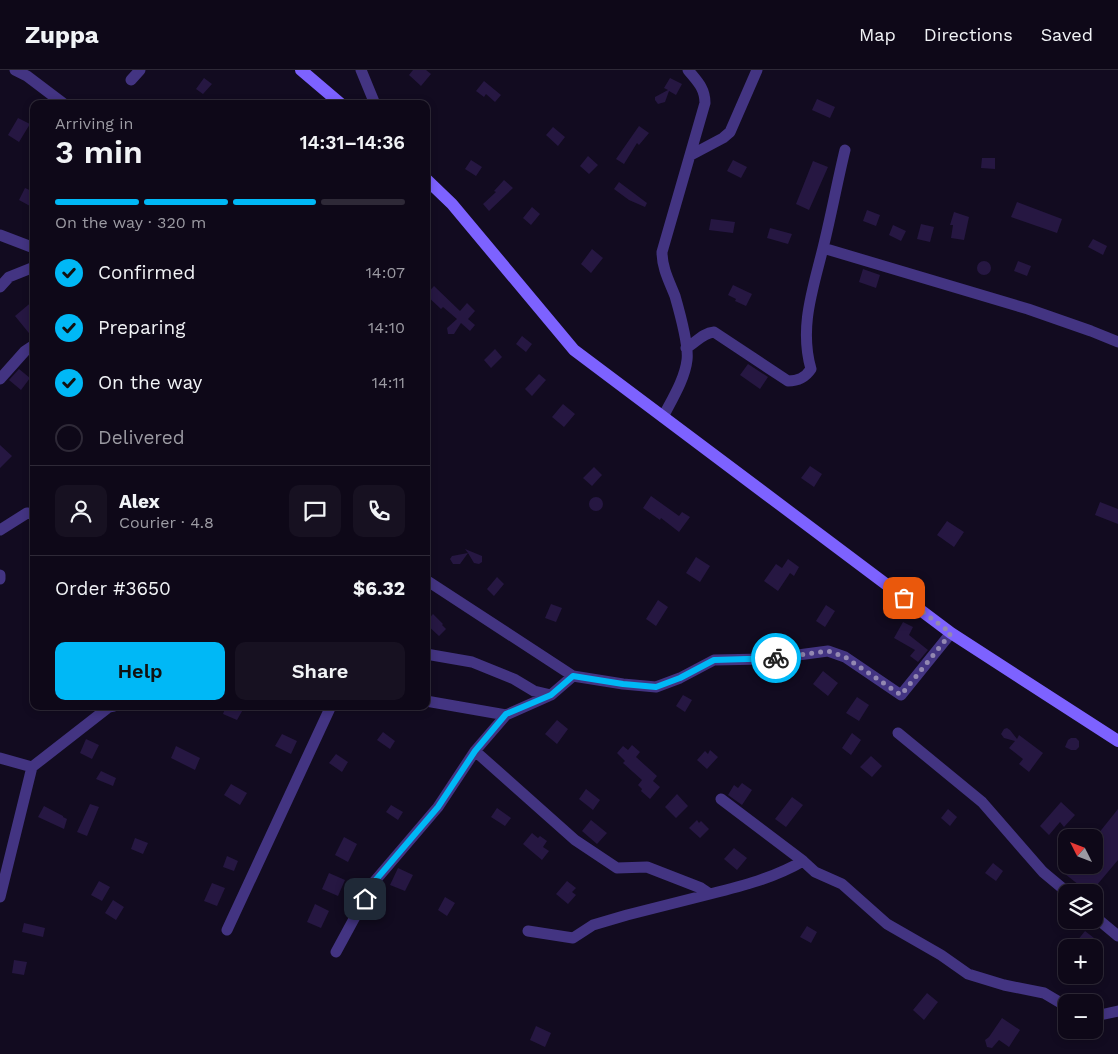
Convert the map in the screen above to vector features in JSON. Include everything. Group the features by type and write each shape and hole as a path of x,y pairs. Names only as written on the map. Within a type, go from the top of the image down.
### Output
{"main road":[{"path":"301,70 336,100"},
{"path":"430,183 452,204 574,350 951,633 1118,741"}],"street":[{"path":"15,70 27,76 59,100"},
{"path":"131,80 140,70"},
{"path":"361,70 373,100"},
{"path":"663,417 678,387 687,360 678,306 662,265 662,252 705,103 705,94 702,87 688,70"},
{"path":"691,155 723,138 730,132 757,70"},
{"path":"686,348 696,343 705,333 714,332 788,381 795,381 807,375 811,369 805,329 810,297 845,150"},
{"path":"0,235 30,246"},
{"path":"823,248 1028,309 1118,342"},
{"path":"0,288 9,277 30,268"},
{"path":"0,379 30,348"},
{"path":"0,530 30,514"},
{"path":"430,583 573,676 623,684 656,687 680,678 714,660 768,659 828,651 845,657 901,695 951,633"},
{"path":"430,655 472,662 514,679 534,691 551,695"},
{"path":"336,952 374,882 438,807 475,751 506,714 551,695 573,676"},
{"path":"430,702 506,714"},
{"path":"0,897 32,767 105,710"},
{"path":"228,930 329,710"},
{"path":"898,733 982,802 1043,872 1058,884"},
{"path":"475,751 576,840 617,868 647,867 701,888 710,894"},
{"path":"0,758 32,767"},
{"path":"721,799 815,872 842,884 886,924 941,955 968,974 1004,985 1044,993 1058,1001"},
{"path":"528,931 573,938 593,925 628,914 761,880 788,870 803,861"},
{"path":"1103,924 1118,936"},
{"path":"1103,1014 1118,1011"}],"building":[{"path":"413,70 426,70 431,74 421,86 409,75"},
{"path":"204,78 212,84 203,94 196,89"},
{"path":"670,78 682,84 676,95 669,91 665,102 658,104 655,97 668,90 664,88"},
{"path":"484,81 501,95 495,102 486,94 484,97 476,91"},
{"path":"817,99 835,107 830,118 812,110"},
{"path":"18,118 30,124 19,142 8,135"},
{"path":"639,126 649,133 639,145 637,143 624,164 616,159"},
{"path":"553,127 565,137 558,146 546,135"},
{"path":"588,156 598,165 589,174 580,166"},
{"path":"982,158 995,158 995,169 981,168"},
{"path":"471,160 482,167 476,176 465,169"},
{"path":"733,160 747,167 741,178 727,171"},
{"path":"813,161 828,167 809,210 796,204"},
{"path":"504,180 513,188 489,211 483,204 496,192 494,191"},
{"path":"619,182 647,203 645,207 629,200 614,189"},
{"path":"25,188 30,190 30,206 19,200"},
{"path":"1017,202 1062,219 1057,233 1011,217"},
{"path":"532,207 540,214 531,225 523,218"},
{"path":"867,210 880,215 876,226 863,221"},
{"path":"954,212 969,217 964,240 951,238 953,225 950,225"},
{"path":"711,219 735,222 733,233 709,230"},
{"path":"921,224 934,227 930,242 917,239"},
{"path":"893,225 906,231 901,241 889,235"},
{"path":"770,228 792,234 788,244 767,238"},
{"path":"1093,239 1107,246 1103,255 1088,247"},
{"path":"592,249 603,258 591,273 581,264"},
{"path":"981,261 987,261 991,268 987,275 981,275 977,271 977,265"},
{"path":"1018,261 1031,266 1027,276 1014,271"},
{"path":"863,269 880,275 876,288 859,282"},
{"path":"733,285 752,294 746,306 728,295"},
{"path":"434,286 460,311 467,303 475,311 468,319 475,325 470,331 461,323 454,334 448,334 447,328 457,319 443,307 441,309 430,299 430,290"},
{"path":"30,303 30,334 15,316"},
{"path":"522,336 532,344 526,352 516,344"},
{"path":"495,349 502,357 491,368 484,360"},
{"path":"748,364 768,377 760,389 740,375"},
{"path":"19,369 30,378 21,390 9,380"},
{"path":"539,374 546,380 532,396 525,389"},
{"path":"563,404 575,414 564,427 552,417"},
{"path":"0,445 12,456 0,468"},
{"path":"810,466 822,474 814,487 801,478"},
{"path":"594,467 602,475 592,486 583,478"},
{"path":"651,496 679,516 682,512 690,517 679,532 661,518 660,520 643,508"},
{"path":"596,497 601,499 603,504 601,509 596,511 591,509 589,504 591,499"},
{"path":"1100,502 1118,509 1118,524 1095,515"},
{"path":"947,521 964,532 954,547 937,535"},
{"path":"465,549 482,556 482,562 479,564 474,563"},
{"path":"468,553 460,564 453,564 450,559 452,556"},
{"path":"696,557 710,566 700,582 686,573"},
{"path":"788,559 799,567 794,576 790,573 778,591 764,581 776,564 782,568"},
{"path":"497,577 504,584 494,596 487,589"},
{"path":"658,600 668,607 656,626 646,619"},
{"path":"551,604 562,608 556,622 545,618"},
{"path":"826,605 835,611 825,627 816,621"},
{"path":"433,614 446,629 439,636 430,628 430,617"},
{"path":"903,622 913,627 909,635 928,650 918,662 910,656 915,650 894,638"},
{"path":"823,671 838,683 828,696 813,684"},
{"path":"683,695 692,700 685,712 676,706"},
{"path":"857,697 869,705 859,721 846,713"},
{"path":"224,710 243,710 237,720 223,714"},
{"path":"557,720 568,729 557,744 545,734"},
{"path":"1007,728 1017,739 1019,735 1043,753 1029,772 1019,764 1023,759 1009,748 1015,741 1004,738 1001,734"},
{"path":"383,732 395,741 390,749 377,740"},
{"path":"852,733 861,740 851,755 842,748"},
{"path":"282,734 297,741 291,754 275,746"},
{"path":"1071,738 1076,738 1079,741 1079,747 1076,750 1065,747"},
{"path":"86,739 99,745 92,759 80,753"},
{"path":"632,745 640,752 636,757 657,776 653,781 660,787 650,799 641,791 642,789 638,785 642,780 623,763 625,761 617,753 623,746 628,750"},
{"path":"176,746 200,758 195,770 171,758"},
{"path":"710,750 718,757 707,769 697,760 705,751 708,754"},
{"path":"336,754 348,762 342,772 329,763"},
{"path":"871,756 882,766 872,777 860,767"},
{"path":"101,771 116,778 113,786 96,779"},
{"path":"742,783 752,790 742,805 728,795 734,785 738,788"},
{"path":"231,784 247,793 240,805 224,795"},
{"path":"586,789 600,800 593,810 579,799"},
{"path":"677,794 688,806 676,818 665,807"},
{"path":"792,797 803,805 786,827 775,819"},
{"path":"1061,802 1075,815 1064,827 1060,822 1049,835 1040,826"},
{"path":"90,804 99,807 87,836 77,832"},
{"path":"391,805 403,812 398,820 386,812"},
{"path":"44,806 67,819 64,829 38,817"},
{"path":"497,808 511,818 505,826 491,817"},
{"path":"948,809 957,817 950,826 941,818"},
{"path":"1118,809 1118,860 1098,884 1078,884 1065,874 1103,874 1102,829"},
{"path":"591,820 607,833 597,844 582,831"},
{"path":"697,820 699,823 701,821 709,829 700,838 689,828"},
{"path":"532,833 538,838 540,836 547,841 543,847 549,851 542,860 523,844"},
{"path":"344,837 357,844 348,862 335,855"},
{"path":"135,838 148,843 143,854 131,849"},
{"path":"734,848 747,858 737,870 724,859"},
{"path":"227,856 238,861 234,871 223,867"},
{"path":"993,863 1003,871 996,881 985,873"},
{"path":"398,868 413,875 405,891 390,885"},
{"path":"329,873 345,880 338,896 322,889"},
{"path":"99,881 110,887 102,901 91,895"},
{"path":"567,881 576,888 572,892 576,895 568,904 556,894"},
{"path":"212,883 225,888 217,906 204,901"},
{"path":"445,897 455,903 447,916 438,910"},
{"path":"113,900 124,907 116,920 105,913"},
{"path":"315,904 329,911 321,928 307,922"},
{"path":"24,923 45,928 43,937 22,932"},
{"path":"807,926 817,932 811,943 800,937"},
{"path":"1085,931 1094,938 1093,939 1079,939"},
{"path":"14,960 27,962 24,975 12,973"},
{"path":"927,993 938,1002 924,1020 913,1010"},
{"path":"1002,1018 1020,1030 1009,1047 999,1040 992,1048 987,1047 985,1040"},
{"path":"536,1026 551,1033 545,1047 530,1040"}],"way so far":[{"path":"776,658 828,651 845,657 901,695 951,633 904,598"}],"route":[{"path":"365,899 374,882 438,807 475,751 506,714 551,695 573,676 656,687 680,678 714,660 776,658"}]}
